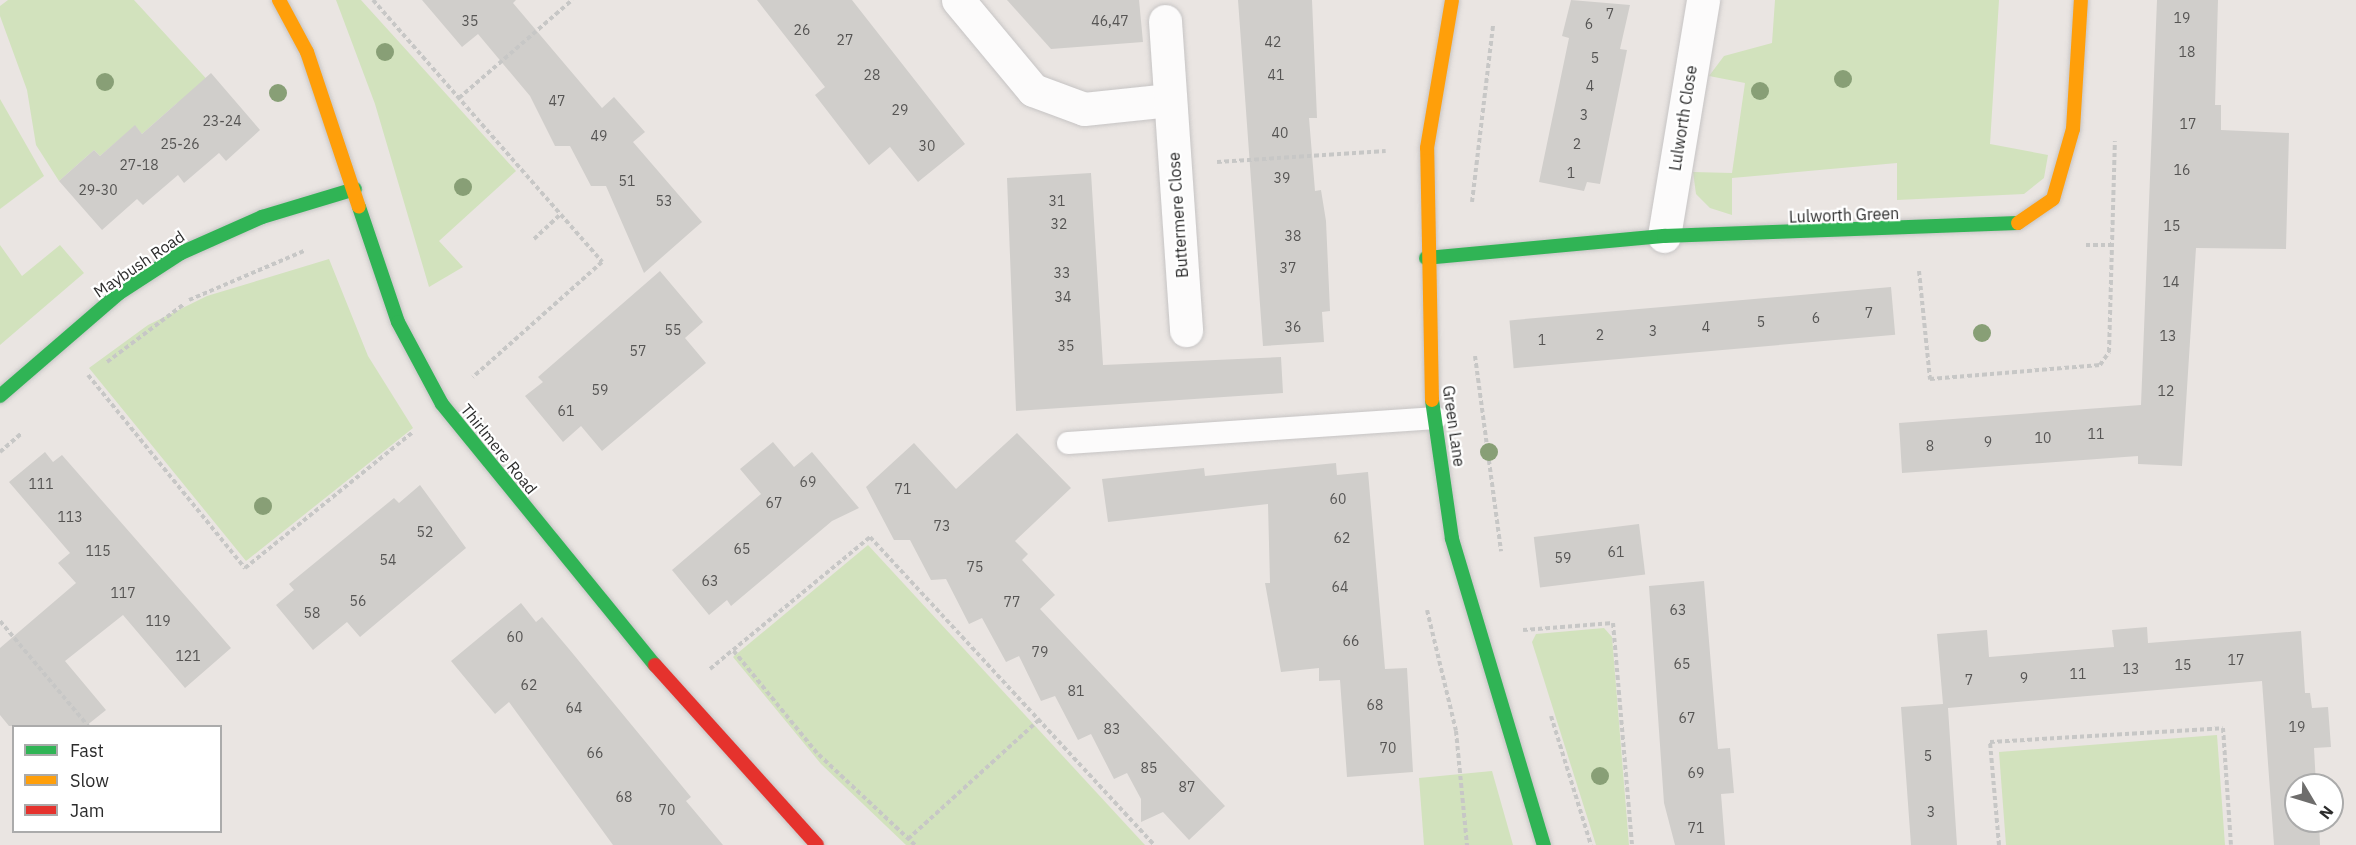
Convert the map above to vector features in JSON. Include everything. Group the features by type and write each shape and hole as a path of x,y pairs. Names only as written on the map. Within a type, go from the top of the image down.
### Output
{"street":[{"name":"Thirlmere Road","path":"279,0 307,52 398,322 442,404 679,694 817,845"},
{"path":"958,0 1033,90 1084,109 1170,100"},
{"name":"Green Lane","path":"1452,0 1427,148 1426,258 1436,418 1452,539 1544,845"},
{"name":"Lulworth Close","path":"1664,236 1703,0"},
{"name":"Lulworth Green","path":"1426,258 1664,236 2012,227 2053,199 2073,129 2081,0"},
{"name":"Buttermere Close","path":"1166,21 1186,330"},
{"name":"Maybush Road","path":"0,396 63,344 118,294 181,253 262,217 355,189"}],"lane":[{"path":"1068,443 1436,418"}],"path":[{"path":"373,0 602,261 468,381 463,374"},
{"path":"459,98 572,0"},
{"path":"1470,254 1494,11"},
{"path":"1174,165 1427,148"},
{"path":"534,239 561,214"},
{"path":"80,383 196,297 317,245 367,233"},
{"path":"2086,245 2112,245"},
{"path":"63,344 245,568 442,404"},
{"path":"1474,349 1503,563"},
{"path":"0,452 27,429"},
{"path":"915,845 817,753 733,651 870,537 1154,845"},
{"path":"1426,607 1456,731 1467,845"},
{"path":"1519,619 1526,641"},
{"path":"0,621 87,725"},
{"path":"1522,630 1614,623 1632,845"},
{"path":"699,663 707,672"},
{"path":"1549,708 1591,845"},
{"path":"908,839 1039,720"},
{"path":"1999,845 1990,742 2223,728 2231,845"}],"green space":[{"path":"8,0 134,0 213,86 176,104 142,134 135,126 100,156 94,150 59,181 36,145 27,90 0,16 0,6"},
{"path":"336,0 361,0 516,171 439,241 463,267 429,287 375,104"},
{"path":"1775,0 1999,0 1990,144 2048,155 2044,178 2024,194 1897,200 1897,163 1732,178 1732,215 1710,208 1696,194 1693,172 1732,173 1745,83 1709,76 1724,56 1772,43"},
{"path":"0,99 44,176 0,209"},
{"path":"0,245 22,276 60,245 84,273 0,345"},
{"path":"329,259 368,356 413,428 246,561 89,368 148,325 207,296"},
{"path":"868,545 1145,845 906,845 821,764 733,657"},
{"path":"1604,628 1612,637 1629,845 1596,845 1532,642 1536,634"},
{"path":"2217,735 2225,845 2006,845 1999,752"},
{"path":"1492,771 1513,845 1424,845 1419,778"}],"building":[{"path":"422,0 516,0 513,3 602,108 614,97 645,132 633,142 702,222 644,273 606,186 591,186 570,146 555,146 530,96 478,34 462,47"},
{"path":"757,0 852,0 965,144 918,182 890,147 869,165 815,95 825,87"},
{"path":"1007,0 1139,0 1143,42 1051,49"},
{"path":"1238,0 1312,0 1317,118 1309,118 1315,191 1321,190 1326,221 1330,311 1322,312 1324,342 1263,346"},
{"path":"1571,0 1630,5 1620,49 1627,50 1600,184 1587,182 1584,191 1539,182 1569,38 1562,36"},
{"path":"2157,0 2218,0 2215,105 2221,105 2221,130 2289,133 2286,249 2196,248 2182,466 2138,464 2138,456 1902,473 1899,423 2141,405"},
{"path":"211,73 260,130 226,161 219,153 184,183 178,175 143,205 137,199 102,230 59,181 94,150 100,156 135,125 142,134"},
{"path":"1091,173 1103,365 1281,357 1283,393 1016,411 1007,178"},
{"path":"660,271 703,322 685,338 706,363 602,451 581,426 563,442 525,396 543,382 538,377"},
{"path":"1891,287 1895,335 1514,368 1509,320"},
{"path":"1017,433 1071,488 1015,541 1028,554 1022,560 1055,595 1040,609 1225,806 1189,840 1163,812 1141,822 1141,799 1127,773 1114,779 1091,734 1078,740 1055,696 1041,701 1019,656 1006,662 982,618 969,624 946,579 931,580 910,540 894,540 866,487 914,443 956,489"},
{"path":"773,442 794,467 812,452 859,508 832,521 731,606 727,600 709,615 672,570 761,494 740,469"},
{"path":"45,452 53,462 62,455 231,648 185,688 123,615 65,661 106,710 87,725 9,726 0,715 0,648 76,583 58,563 70,553 9,482"},
{"path":"1336,463 1337,475 1368,472 1385,669 1407,668 1413,772 1347,777 1340,680 1319,681 1319,668 1281,672 1265,583 1270,583 1268,504 1108,522 1102,479 1204,468 1205,476"},
{"path":"420,485 466,548 360,637 347,622 313,650 276,605 294,590 289,584 394,498 399,503"},
{"path":"1639,524 1645,575 1540,588 1534,537"},
{"path":"1704,581 1718,749 1730,748 1734,793 1721,794 1725,845 1675,845 1664,803 1649,586"},
{"path":"521,603 536,622 542,617 569,649 691,797 686,801 723,845 613,845 509,702 495,714 451,661"},
{"path":"2147,627 2148,643 2301,631 2305,693 2310,693 2312,708 2328,707 2331,747 2314,748 2315,773 2284,773 2284,833 2320,833 2320,845 2274,845 2262,681 1948,708 1957,845 1911,845 1901,707 1943,704 1937,634 1987,630 1989,657 2114,647 2112,630"}],"traffic: fast":[{"path":"0,396 118,294 181,253 262,217 355,189"},
{"path":"359,207 398,322 442,404 655,665"},
{"path":"1426,258 1664,236 2018,223"},
{"path":"1432,400 1452,539 1544,845"}],"traffic: slow":[{"path":"279,0 307,52 359,207"},
{"path":"1432,400 1427,148 1452,0"},
{"path":"2018,223 2053,199 2073,129 2081,0"}],"traffic: jam":[{"path":"655,665 817,845"}]}
